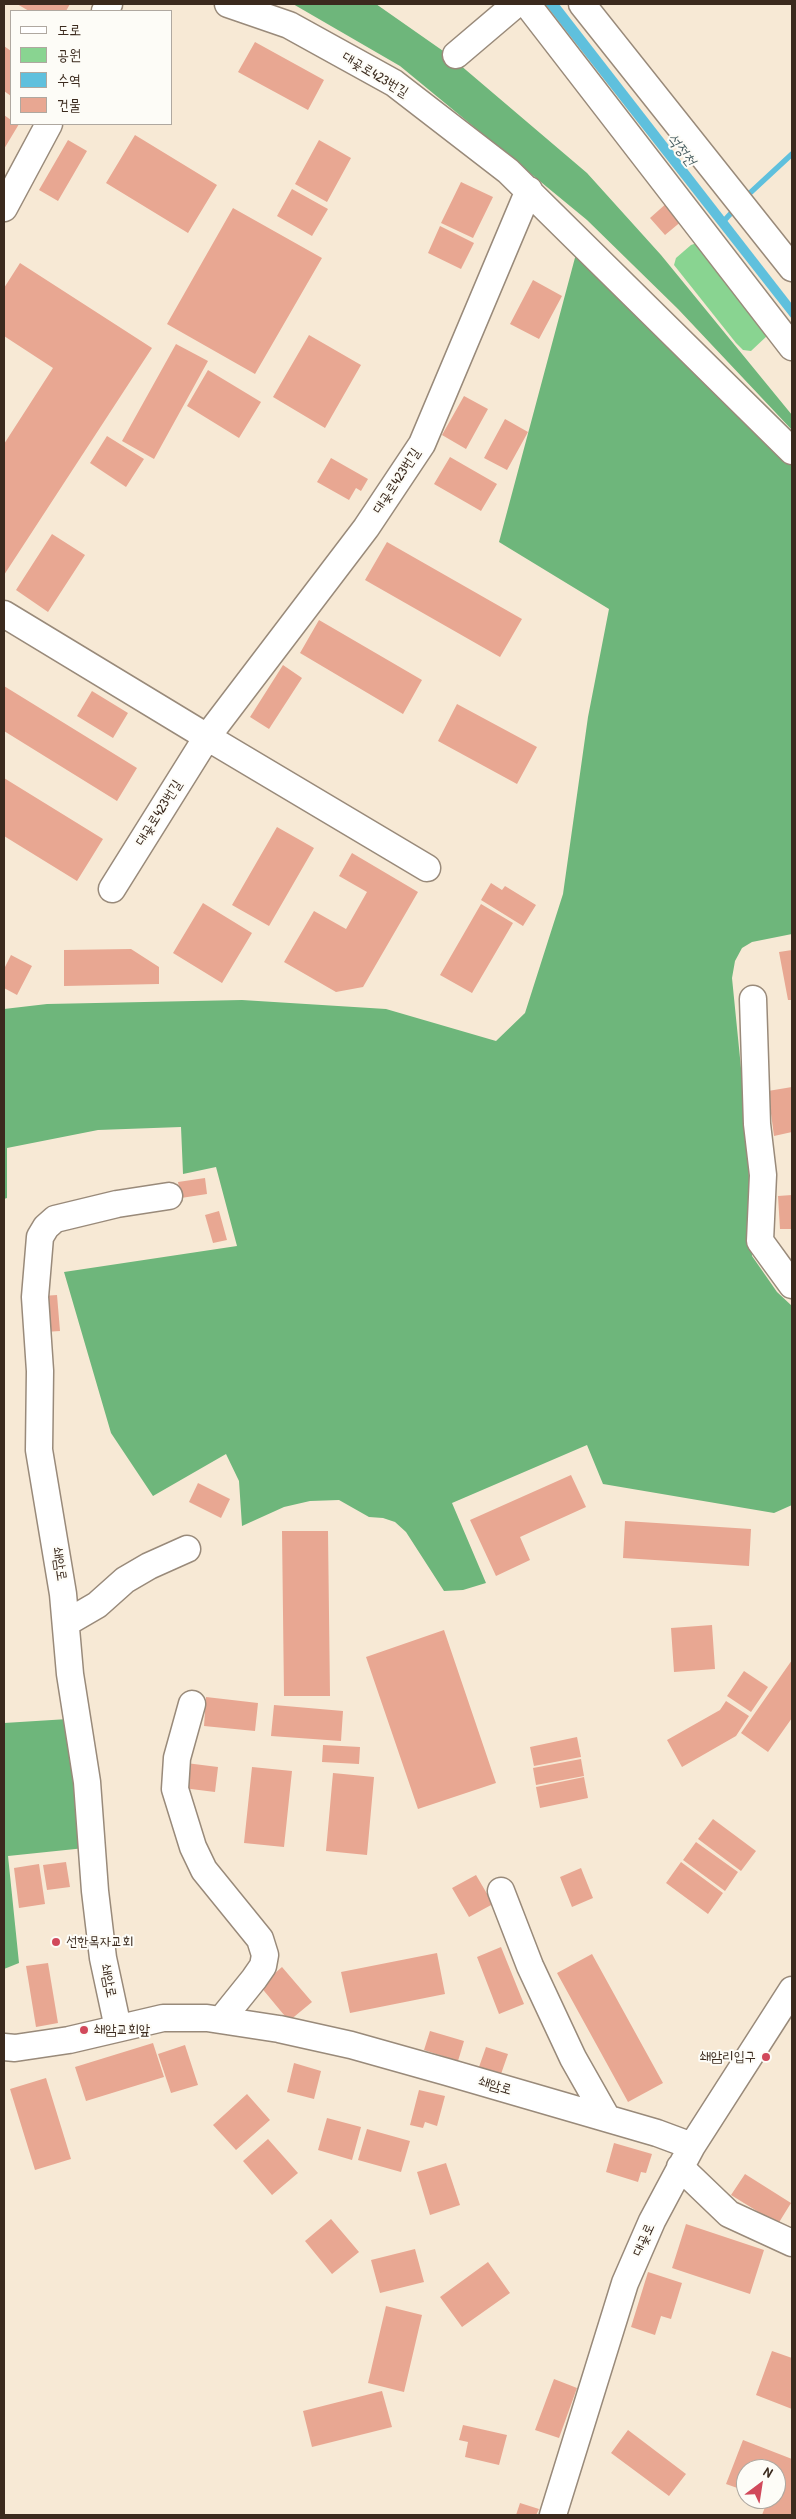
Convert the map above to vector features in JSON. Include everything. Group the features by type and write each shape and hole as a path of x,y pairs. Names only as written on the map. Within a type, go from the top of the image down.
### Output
{"street":[{"name":"대곶로423번길","path":"228,4 289,25 394,84 508,171 792,450"},
{"path":"456,55 516,4"},
{"path":"527,4 792,346"},
{"path":"582,4 792,268"},
{"path":"4,208 48,125"},
{"name":"대곶로423번길","path":"112,889 207,737 366,528 422,444 529,190"},
{"path":"4,614 427,868"},
{"path":"754,998 757,1124 763,1175 760,1241 792,1285"},
{"name":"쇄암로","path":"118,2028 103,1958 95,1890 87,1782 76,1721 64,1594 40,1450 40,1371 34,1297 40,1237 46,1226 55,1219 74,1213 169,1196"},
{"path":"66,1623 97,1604 125,1580 187,1549"},
{"path":"192,1704 177,1758 175,1789 193,1847 204,1870 260,1939 265,1955 263,1966 221,2020"},
{"path":"501,1891 530,1966 565,2041 607,2118"},
{"name":"대곶로","path":"553,2515 625,2283 652,2221 686,2157 792,1990"},
{"name":"쇄암로","path":"4,2047 15,2048 69,2040 163,2018 221,2020 279,2029 351,2045 607,2118 686,2157"},
{"path":"686,2157 729,2214 792,2243"}],"green space":[{"path":"293,4 376,4 446,53 587,173 661,255 792,415 792,430 678,309 587,220 400,66"},
{"path":"580,239 792,451 792,934 752,942 742,948 735,961 732,978 747,1128 752,1256 777,1292 792,1306 792,1505 774,1513 603,1484 587,1445 452,1503 486,1583 463,1590 444,1591 406,1532 395,1522 383,1518 369,1517 339,1500 310,1501 284,1507 242,1526 239,1481 226,1454 153,1496 111,1433 64,1272 237,1246 216,1167 183,1174 181,1127 98,1130 7,1148 7,1198 4,1199 4,1009 47,1004 242,1000 386,1009 496,1041 525,1013 563,894 588,717 609,609 499,542"},
{"path":"697,243 768,335 751,351 743,350 736,343 674,265 676,258 691,245"},
{"path":"68,1719 85,1848 8,1856 19,1963 4,1969 4,1723"}],"water":[{"path":"545,4 559,4 792,304 792,319"}],"building":[{"path":"17,4 70,4 67,10 27,10"},
{"path":"255,42 324,80 308,110 238,72"},
{"path":"4,46 10,50 10,95 4,91"},
{"path":"4,115 10,119 10,125 18,125 4,149"},
{"path":"135,135 217,185 188,233 106,183"},
{"path":"68,140 87,151 58,201 39,190"},
{"path":"319,140 351,158 327,202 295,184"},
{"path":"461,182 493,197 473,238 441,223"},
{"path":"292,189 328,209 312,236 277,216"},
{"path":"668,202 683,220 665,235 650,218"},
{"path":"233,208 322,258 255,374 167,324"},
{"path":"440,226 474,243 461,269 428,253"},
{"path":"20,263 152,348 4,575 4,444 53,368 4,336 4,288"},
{"path":"533,280 562,296 539,339 510,324"},
{"path":"309,335 361,365 325,428 273,397"},
{"path":"176,344 208,361 154,459 122,441"},
{"path":"208,370 261,402 239,438 187,406"},
{"path":"464,396 488,409 466,449 442,435"},
{"path":"505,419 528,432 507,470 484,458"},
{"path":"107,436 144,459 126,487 90,463"},
{"path":"450,457 497,484 481,511 434,484"},
{"path":"331,458 368,479 361,491 356,488 349,500 317,482"},
{"path":"52,534 85,555 48,612 16,590"},
{"path":"387,542 522,619 500,657 365,580"},
{"path":"319,620 422,680 403,714 300,653"},
{"path":"283,665 302,678 269,729 250,717"},
{"path":"4,686 137,768 117,801 4,731"},
{"path":"92,691 128,713 113,738 77,716"},
{"path":"457,704 537,747 517,784 438,741"},
{"path":"4,778 103,839 77,881 4,836"},
{"path":"277,827 314,848 269,926 232,905"},
{"path":"352,853 418,892 363,987 336,992 284,962 314,911 346,929 367,892 339,876"},
{"path":"491,883 502,890 505,886 536,905 523,926 481,900"},
{"path":"203,903 252,933 222,983 173,953"},
{"path":"481,904 513,923 472,993 440,975"},
{"path":"131,949 159,967 159,984 64,986 64,950"},
{"path":"792,950 792,1000 788,1000 779,952"},
{"path":"11,955 32,966 17,995 4,988 4,969"},
{"path":"792,1087 792,1132 774,1136 768,1091"},
{"path":"205,1178 207,1194 181,1198 178,1182"},
{"path":"792,1195 792,1229 780,1229 778,1196"},
{"path":"219,1211 227,1240 213,1243 205,1215"},
{"path":"57,1295 60,1331 45,1332 42,1296"},
{"path":"571,1475 586,1507 520,1537 530,1560 496,1576 470,1520"},
{"path":"198,1483 230,1499 221,1518 189,1502"},
{"path":"625,1521 751,1529 749,1566 623,1558"},
{"path":"282,1531 328,1531 330,1696 284,1696"},
{"path":"712,1625 715,1669 674,1672 671,1628"},
{"path":"444,1630 496,1783 418,1809 366,1657"},
{"path":"792,1660 792,1718 768,1752 741,1733"},
{"path":"744,1671 768,1687 751,1712 727,1696"},
{"path":"206,1697 258,1703 255,1731 204,1726"},
{"path":"726,1701 749,1716 736,1736 682,1767 667,1740 720,1710"},
{"path":"274,1705 343,1711 341,1741 271,1736"},
{"path":"577,1737 581,1757 534,1766 530,1747"},
{"path":"323,1745 360,1747 359,1764 322,1762"},
{"path":"581,1759 584,1776 536,1785 533,1768"},
{"path":"186,1763 218,1767 215,1792 183,1788"},
{"path":"252,1767 292,1771 284,1847 244,1843"},
{"path":"333,1773 374,1777 367,1855 326,1851"},
{"path":"584,1777 588,1798 540,1808 536,1787"},
{"path":"713,1819 756,1851 741,1871 698,1839"},
{"path":"696,1842 738,1872 725,1891 683,1860"},
{"path":"66,1862 70,1887 47,1890 43,1865"},
{"path":"681,1862 723,1893 708,1914 666,1883"},
{"path":"39,1864 45,1904 19,1908 14,1868"},
{"path":"581,1868 593,1898 572,1907 560,1877"},
{"path":"476,1875 493,1904 469,1917 452,1888"},
{"path":"501,1947 524,2004 499,2014 477,1957"},
{"path":"437,1953 445,1994 350,2013 341,1972"},
{"path":"592,1954 663,2083 628,2102 557,1973"},
{"path":"48,1963 58,2023 36,2027 26,1966"},
{"path":"282,1967 312,2002 289,2021 260,1986"},
{"path":"430,2031 464,2041 458,2061 424,2050"},
{"path":"153,2043 164,2077 86,2101 75,2067"},
{"path":"185,2045 198,2085 171,2093 158,2054"},
{"path":"486,2047 508,2054 501,2074 479,2067"},
{"path":"294,2063 321,2071 314,2099 287,2092"},
{"path":"46,2078 71,2159 35,2170 10,2089"},
{"path":"419,2090 445,2096 437,2126 425,2122 423,2128 410,2125"},
{"path":"247,2094 270,2120 236,2150 213,2125"},
{"path":"327,2118 361,2127 352,2160 318,2150"},
{"path":"367,2129 410,2141 401,2172 358,2160"},
{"path":"268,2139 298,2173 272,2195 243,2161"},
{"path":"614,2143 652,2154 646,2173 641,2172 638,2182 606,2172"},
{"path":"446,2163 460,2205 430,2215 417,2172"},
{"path":"745,2174 791,2203 778,2224 731,2195"},
{"path":"331,2219 359,2252 332,2274 305,2241"},
{"path":"686,2224 764,2250 750,2294 672,2268"},
{"path":"415,2249 424,2282 380,2293 371,2260"},
{"path":"488,2262 510,2293 462,2327 440,2297"},
{"path":"648,2272 682,2283 671,2319 661,2316 655,2335 631,2327"},
{"path":"386,2306 422,2315 404,2392 368,2383"},
{"path":"772,2351 792,2358 792,2409 756,2395"},
{"path":"554,2379 577,2388 559,2438 535,2430"},
{"path":"382,2391 392,2427 312,2447 303,2411"},
{"path":"463,2425 507,2435 499,2465 465,2457 468,2442 459,2440"},
{"path":"628,2430 686,2474 669,2496 611,2453"},
{"path":"743,2440 792,2459 792,2515 762,2515 764,2509 786,2509 786,2459 736,2459 736,2488 726,2484"},
{"path":"520,2503 539,2509 536,2515 516,2515"}],"waterway":[{"path":"751,192 792,154"},
{"path":"722,223 733,211"}],"place":[{"name":"선한목자교회","path":"56,1942"},
{"name":"쇄암교회앞","path":"84,2030"},
{"name":"쇄암리입구","path":"766,2057"}],"water label":[{"name":"석정천","path":"681,150"}]}
